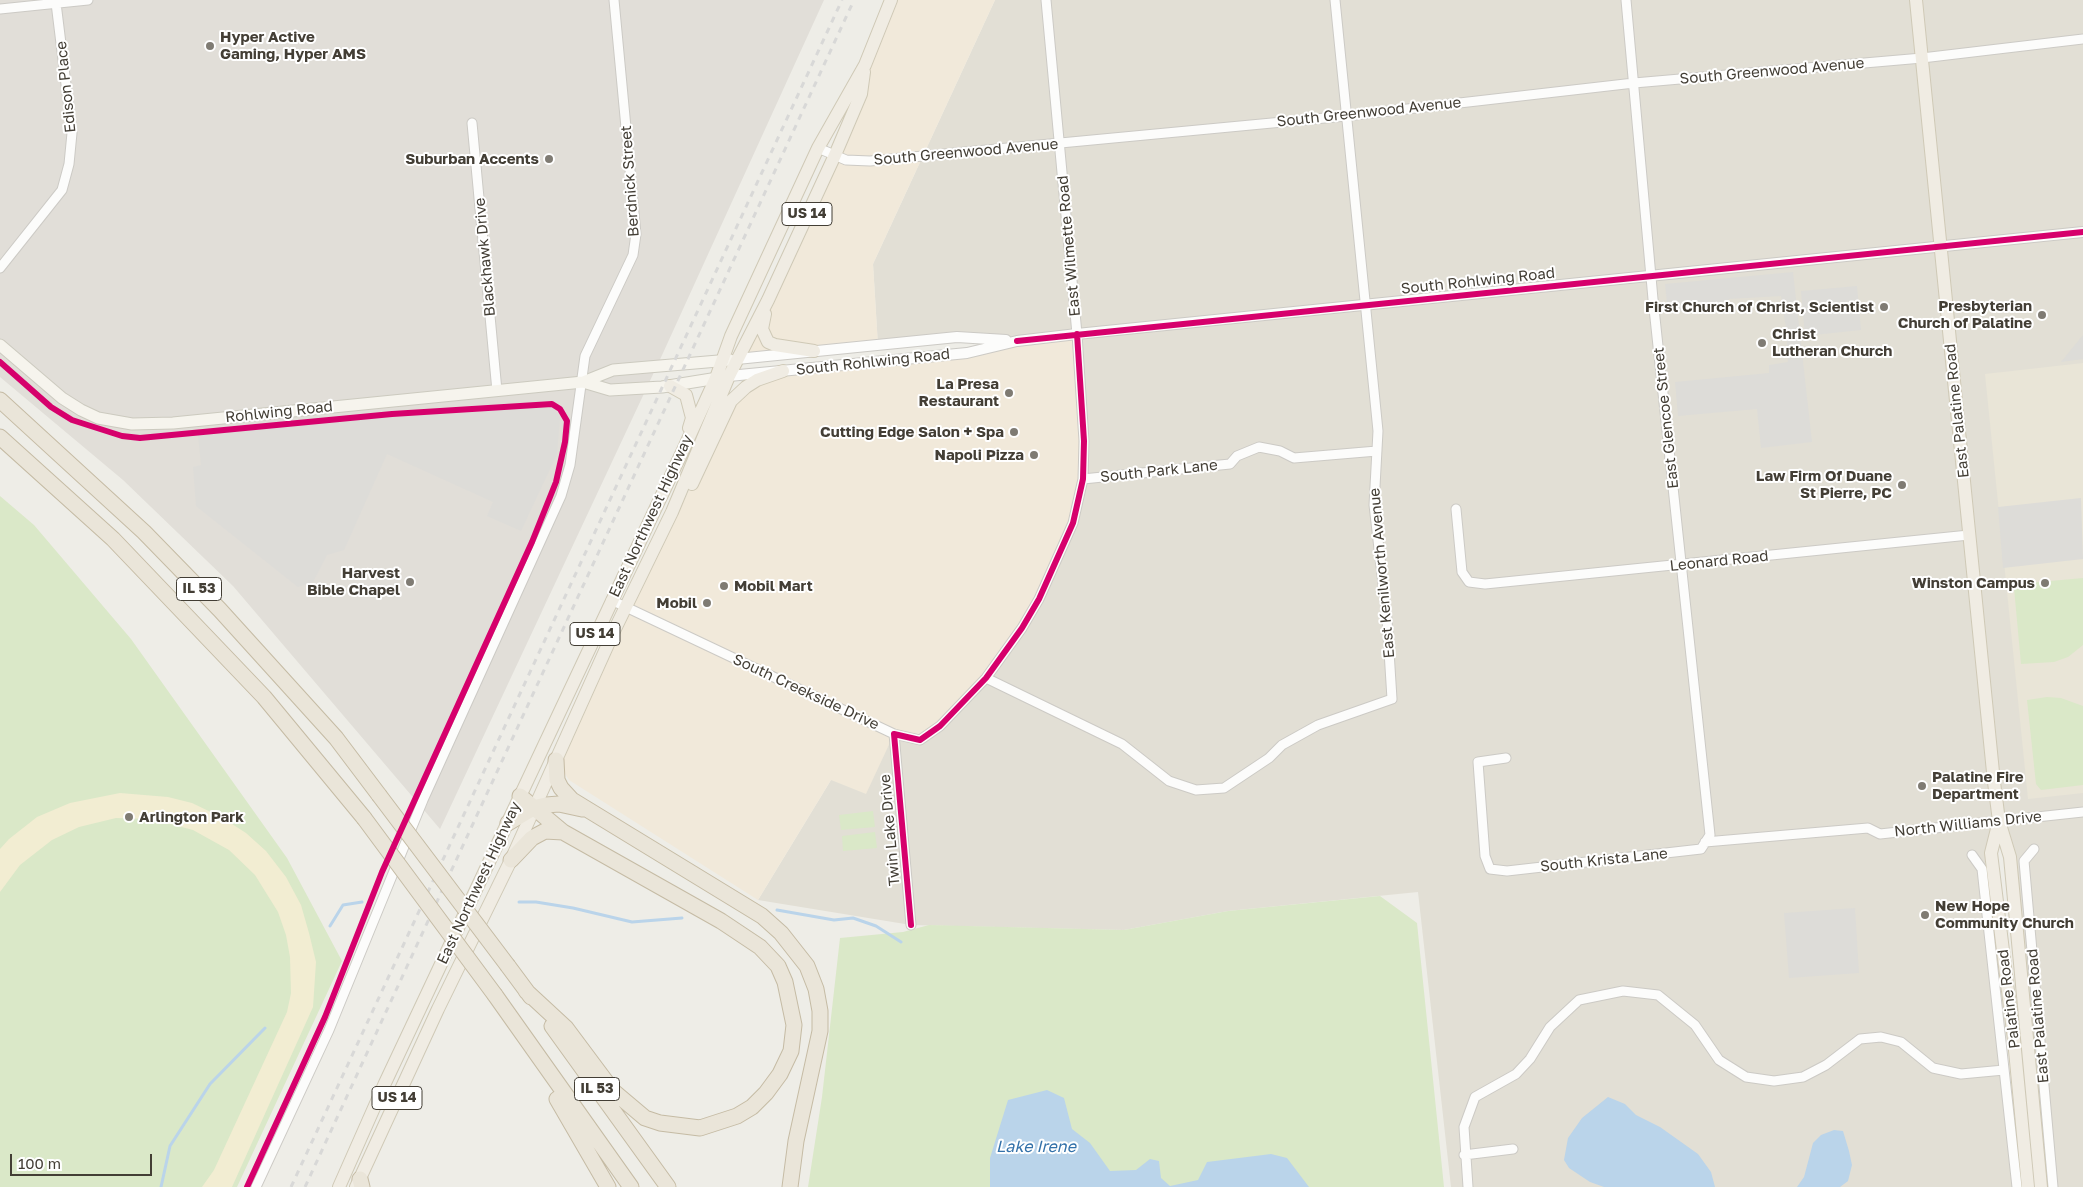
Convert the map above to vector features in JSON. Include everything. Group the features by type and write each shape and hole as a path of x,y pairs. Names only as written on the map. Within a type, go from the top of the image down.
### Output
{"highway":[{"name":"IL 53","path":"0,400 144,532 220,610 336,738 508,966 668,1187"},
{"name":"IL 53","path":"0,437 126,553 264,697 364,818 496,996 632,1187"},
{"path":"556,760 557,780 561,788 588,812 762,916 782,933 807,966 816,989 820,1011 820,1031 796,1141 790,1187"},
{"path":"520,796 563,832 721,921 760,947 778,966 786,982 794,1025 791,1051 780,1074 766,1093 752,1107 737,1116 700,1128 660,1124 645,1118 613,1091 566,1028 526,991"},
{"path":"508,823 533,808 559,804 588,812"},
{"path":"512,860 536,836 544,831 563,832"},
{"path":"516,1026 608,1187"}],"main road":[{"name":"East Northwest Highway","path":"339,1187 384,1083 684,448 716,378 731,336 818,148 865,65 892,0"},
{"name":"East Palatine Road","path":"1916,0 1999,821"},
{"name":"East Northwest Highway","path":"359,1184 438,1009 512,860 533,808 672,512 736,359 768,300 835,155 861,94 865,65"},
{"path":"768,300 762,329 768,342 775,345 814,351"},
{"name":"Rohlwing Road","path":"0,345 62,398 81,410 98,418 132,424 173,423 583,382 613,370 736,359"},
{"path":"672,512 684,501 731,401 757,380 784,371"},
{"name":"Rohlwing Road","path":"583,382 610,390 670,386 729,376"},
{"path":"670,386 686,395 690,408 692,418 684,448"},
{"name":"Palatine Road","path":"1999,821 1991,853 2014,1040 2028,1187"},
{"name":"Palatine Road","path":"1999,821 2010,857 2041,1187"}],"street":[{"path":"0,9 88,0"},
{"name":"Berdnick Street","path":"256,1187 329,1030 423,800 559,502 570,465 583,382 585,356 633,255 636,234 614,0"},
{"name":"East Wilmette Road","path":"986,678 1022,628 1039,599 1073,523 1083,479 1084,441 1077,334 1046,0"},
{"name":"East Kenilworth Avenue","path":"986,678 1122,744 1169,781 1196,790 1224,788 1269,758 1282,745 1318,725 1392,699 1387,619 1374,505 1378,431 1335,0"},
{"name":"East Glencoe Street","path":"1626,0 1650,276 1683,564 1708,839"},
{"name":"Edison Place","path":"0,268 62,190 69,164 72,133 56,3"},
{"name":"South Greenwood Avenue","path":"818,148 846,160 870,161 1346,116 1634,83 1922,58 2083,39"},
{"name":"Blackhawk Drive","path":"472,123 497,391"},
{"name":"South Rohlwing Road","path":"729,376 967,353 1017,341 1077,334 2083,232"},
{"name":"South Rohlwing Road","path":"736,359 957,337 1017,341"},
{"name":"South Park Lane","path":"1083,479 1230,464 1238,456 1259,447 1280,451 1294,458 1377,451"},
{"name":"Leonard Road","path":"1456,509 1462,572 1469,582 1485,584 1969,535"},
{"name":"South Creekside Drive","path":"611,600 894,734 920,740 940,726 986,678"},
{"name":"Twin Lake Drive","path":"894,734 911,925"},
{"name":"South Krista Lane","path":"1506,758 1478,762 1485,856 1490,869 1506,871 1701,849 1708,839"},
{"name":"North Williams Drive","path":"1708,839 1868,828 1880,834 2083,812"},
{"name":"East Palatine Road","path":"2034,849 2024,861 2053,1187"},
{"name":"Palatine Road","path":"1972,855 1982,869 2016,1187"},
{"path":"1468,1187 1464,1155 1464,1127 1475,1097 1516,1074 1530,1059 1550,1027 1579,1000 1623,991 1658,995 1695,1025 1719,1060 1746,1077 1774,1081 1803,1077 1826,1065 1860,1039 1881,1037 1902,1042 1933,1068 1961,1074 2004,1070"},
{"path":"1464,1155 1513,1149"}],"shaded area":[{"path":"0,0 824,0 663,353 440,829 233,586 123,480 0,377"},
{"path":"891,0 995,0 873,264 878,346 737,359 833,158"},
{"path":"995,0 2083,0 2083,1187 2041,1187 2010,857 1999,822 1991,853 1982,869 2017,1187 1451,1187 1418,892 1228,911 1124,930 911,925 758,900 831,780 1017,341 957,337 878,346 873,264"},
{"path":"1793,272 1812,442 1761,448 1757,409 1678,416 1675,382 1769,373 1769,365 1788,362 1786,328 1781,296 1729,299 1724,308 1668,313 1665,284"},
{"path":"1857,286 1861,330 1805,336 1801,291"},
{"path":"1077,334 1084,441 1073,523 1039,599 986,678 920,740 894,734 866,794 831,780 758,900 569,780 556,760 672,512 684,501 731,401 783,371"},
{"path":"2083,335 2083,359 2061,362"},
{"name":"Winston Campus","path":"2083,363 2083,793 2028,799 1985,374"},
{"path":"554,407 560,418 557,454 521,531 487,516 493,502 387,454 344,550 327,555 313,582 298,587 196,506 193,467 201,465 198,435 372,418"},
{"path":"2081,498 2083,559 2003,568 1998,507"},
{"path":"1855,908 1859,973 1789,978 1784,913"}],"green space":[{"name":"Arlington Park","path":"0,496 34,525 131,639 287,858 342,961 237,1187 0,1187"},
{"path":"2083,578 2083,645 2068,657 2054,662 2021,664 2014,588 2018,584"},
{"path":"2047,697 2061,698 2083,706 2083,785 2041,790 2036,784 2027,700"},
{"path":"873,811 875,827 841,830 839,815"},
{"path":"875,832 877,848 843,851 842,836"},
{"path":"1380,896 1417,923 1444,1187 808,1187 822,1097 840,938 903,932 929,925 1124,930 1228,911"}],"sand":[{"path":"120,793 168,797 192,803 221,817 246,833 266,851 286,877 301,905 309,933 316,962 313,1007 232,1187 202,1187 214,1170 287,1012 291,993 290,957 286,935 278,912 255,875 229,850 193,830 152,819 116,818 79,827 52,840 20,865 0,892 0,849 9,839 37,817 70,803"}],"water":[{"name":"Lake Irene","path":"1047,1090 1064,1098 1072,1129 1090,1143 1110,1171 1136,1170 1150,1159 1159,1161 1161,1178 1170,1186 1198,1180 1207,1162 1271,1154 1287,1158 1309,1187 990,1187 990,1158 1008,1100"},
{"path":"1608,1097 1625,1104 1636,1115 1660,1127 1698,1154 1711,1172 1715,1187 1604,1187 1590,1182 1569,1168 1564,1160 1568,1138 1582,1118"},
{"path":"1834,1130 1843,1131 1849,1151 1852,1165 1848,1181 1840,1187 1797,1187 1804,1177 1813,1143 1821,1135"}],"waterway":[{"path":"330,926 343,905 362,902"},
{"path":"519,902 536,902 573,908 632,922 682,918"},
{"path":"777,910 834,920 853,918 876,926 901,942"},
{"path":"161,1187 170,1146 210,1084 265,1028"}],"railway":[{"path":"291,1187 842,0"},
{"path":"305,1187 854,0"}],"cycle path":[{"path":"1017,341 2083,232"},
{"path":"911,925 894,734 920,740 940,726 986,678 1022,628 1039,599 1073,523 1083,479 1084,441 1077,334"},
{"path":"0,362 51,407 72,420 122,436 140,438 392,414 552,404 560,409 567,421 565,442 556,482 532,542 382,872 325,1017 247,1187"}],"place":[{"name":"Hyper Active Gaming, Hyper AMS","path":"210,46"},
{"name":"Suburban Accents","path":"549,159"},
{"name":"First Church of Christ, Scientist","path":"1884,307"},
{"name":"Presbyterian Church of Palatine","path":"2042,315"},
{"name":"Christ Lutheran Church","path":"1762,343"},
{"name":"La Presa Restaurant","path":"1009,393"},
{"name":"Cutting Edge Salon + Spa","path":"1014,432"},
{"name":"Napoli Pizza","path":"1034,455"},
{"name":"Law Firm Of Duane St Pierre, PC","path":"1902,485"},
{"name":"Harvest Bible Chapel","path":"410,582"},
{"name":"Winston Campus","path":"2045,583"},
{"name":"Mobil Mart","path":"724,586"},
{"name":"Mobil","path":"707,603"},
{"name":"Palatine Fire Department","path":"1922,786"},
{"name":"Arlington Park","path":"129,817"},
{"name":"New Hope Community Church","path":"1925,915"}]}
